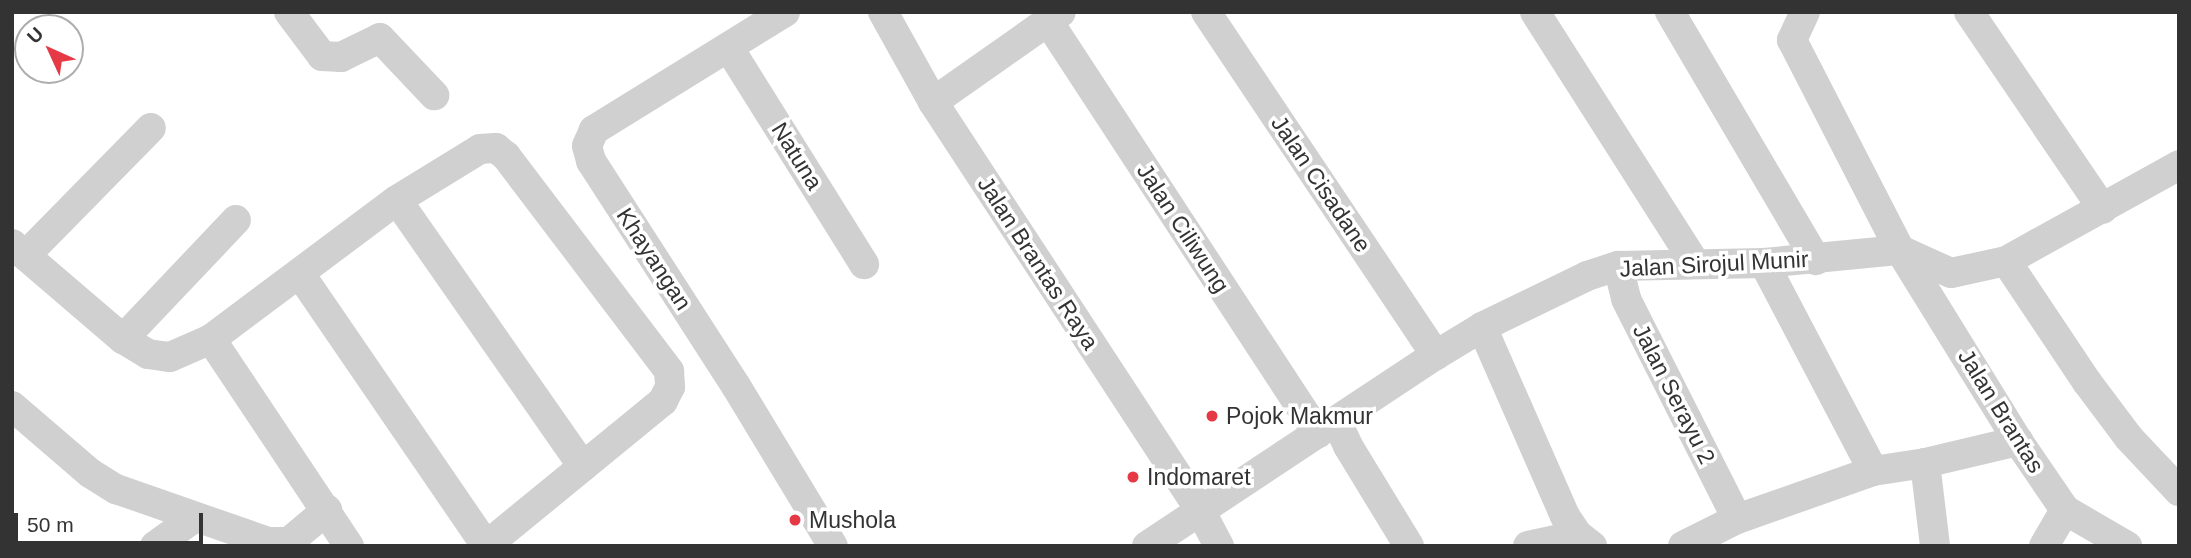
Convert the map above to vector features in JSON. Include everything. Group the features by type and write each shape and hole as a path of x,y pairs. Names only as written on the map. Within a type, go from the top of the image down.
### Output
{"street":[{"path":"289,12 322,56 341,57 380,38 435,95"},
{"path":"729,48 785,12"},
{"name":"Jalan Brantas Raya","path":"883,12 933,102 1200,510 1219,546"},
{"name":"Jalan Cisadane","path":"1206,12 1436,355"},
{"path":"1535,12 1695,263"},
{"path":"1671,12 1816,260"},
{"name":"Jalan Brantas","path":"1804,12 1791,40 1900,250 2018,441 2065,510 2127,546"},
{"path":"1969,12 2103,209"},
{"path":"933,102 1054,17"},
{"name":"Jalan Ciliwung","path":"1054,17 1328,428 1348,446 1409,546"},
{"name":"Khayangan","path":"729,48 594,130 587,146 591,161 736,386 833,546"},
{"name":"Natuna","path":"729,48 864,264"},
{"path":"151,128 19,250 123,339 148,354 170,357 211,339 397,200 480,149 496,148 506,156 669,371 670,387 663,401 486,546 300,274"},
{"path":"1900,250 1951,273 2007,261 2179,165"},
{"path":"397,200 583,467"},
{"path":"123,339 236,219"},
{"name":"Jalan Sirojul Munir","path":"1147,546 1436,355 1482,327 1587,276 1618,266 1765,263 1900,250"},
{"path":"2007,261 2095,393 2129,438 2179,491"},
{"path":"1765,263 1872,471"},
{"name":"Jalan Serayu 2","path":"1618,266 1626,299 1737,519"},
{"path":"1482,327 1565,516 1585,540"},
{"path":"211,339 349,546"},
{"path":"12,406 90,473 116,489 268,542 289,542 327,510"},
{"path":"1683,546 1737,519 1872,471 1925,463 2018,441"},
{"path":"1925,463 1936,546"},
{"path":"2044,546 2065,510"},
{"path":"155,546 195,517"},
{"path":"1528,546 1585,540"}],"place":[{"name":"Pojok Makmur","path":"1212,416"},
{"name":"Indomaret","path":"1133,477"},
{"name":"Mushola","path":"795,520"}]}
